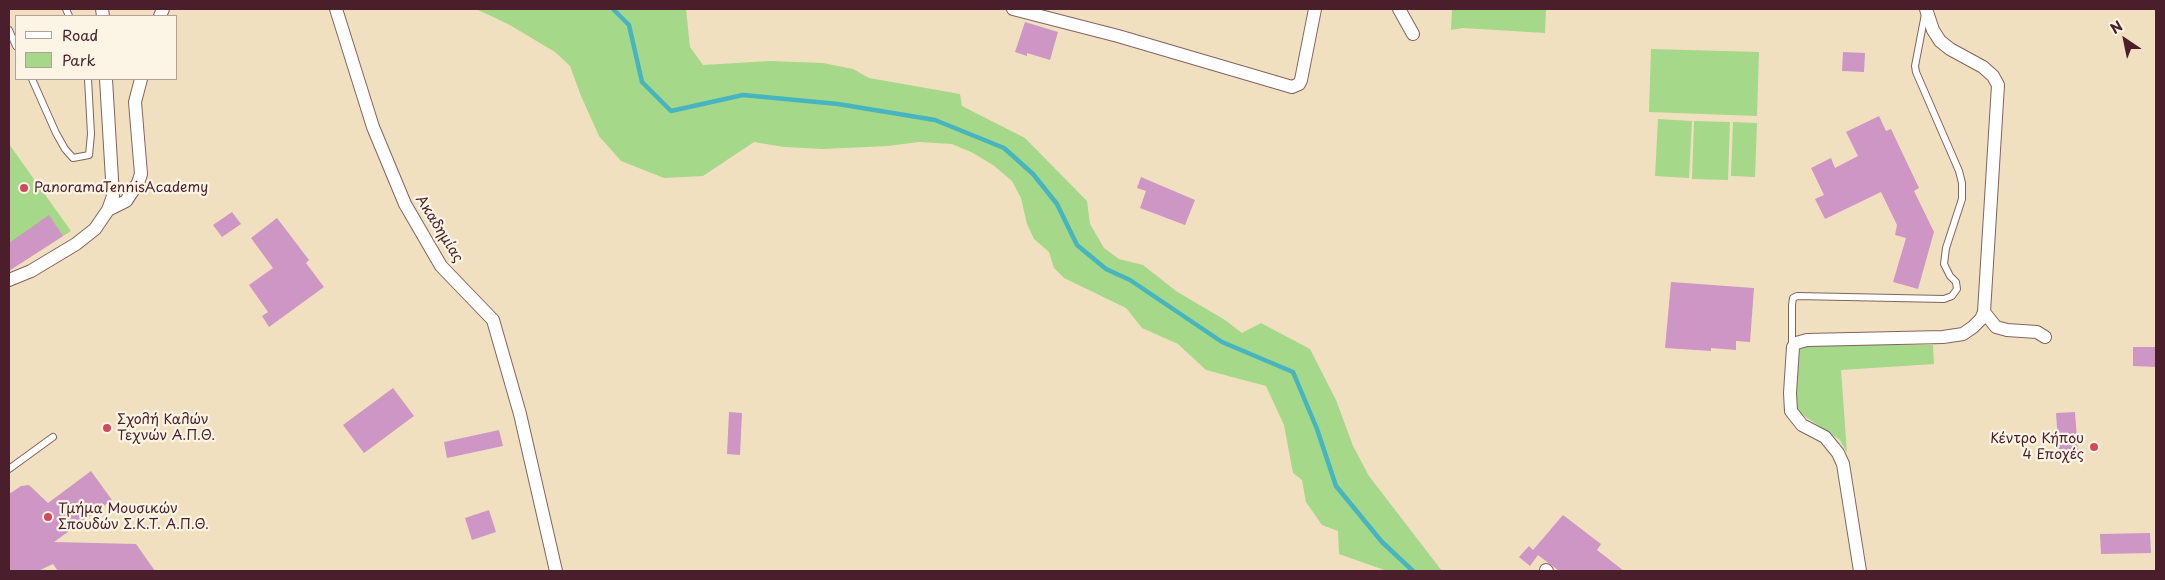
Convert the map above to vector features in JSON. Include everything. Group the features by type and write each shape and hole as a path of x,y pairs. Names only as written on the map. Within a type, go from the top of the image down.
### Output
{"street":[{"name":"Ακαδημίας","path":"336,9 373,127 405,204 441,266 493,320 520,414 556,571"},
{"path":"1012,9 1118,36 1292,87 1299,84 1301,80 1315,9"},
{"path":"1399,9 1413,34"},
{"path":"1860,571 1841,458 1824,436 1802,425 1791,411 1792,353 1796,343 1802,341 1943,338 1963,334 1981,320 1984,312 1998,85 1993,76 1983,67 1950,50 1940,41 1933,30 1926,9"},
{"path":"9,280 31,271 76,244 95,229 108,210 113,196 106,80"},
{"path":"108,210 126,202 138,183 141,174 135,102 141,80"},
{"path":"1984,312 1996,327 2007,330 2037,332 2045,337"}],"lane":[{"path":"1792,353 1792,305 1793,298 1797,296 1944,299 1952,296 1957,289 1956,282 1950,276 1944,264 1946,248 1962,199 1962,183 1959,171 1915,66 1926,9"},
{"path":"9,30 15,44"},
{"path":"32,80 64,149 73,158 90,155 91,134 88,80"},
{"path":"9,469 52,437"}],"green space":[{"path":"476,9 686,9 690,47 703,65 770,61 823,63 853,69 869,78 960,94 962,106 1025,138 1087,201 1090,224 1104,248 1119,259 1143,265 1176,291 1225,320 1242,333 1261,323 1310,349 1336,400 1353,446 1369,476 1442,571 1387,571 1339,554 1338,531 1322,525 1306,502 1302,480 1293,473 1284,425 1266,386 1206,370 1178,344 1142,328 1126,308 1064,278 1054,268 1049,252 1034,239 1027,224 1021,198 1012,181 993,165 973,153 952,144 919,142 888,146 823,149 784,147 754,142 703,176 664,178 621,161 599,136 570,66 555,52 508,24"},
{"path":"1452,9 1546,9 1545,33 1463,28 1451,30"},
{"path":"1651,49 1759,52 1757,116 1649,112"},
{"path":"1658,119 1692,121 1689,178 1655,176"},
{"path":"1694,121 1730,122 1728,180 1692,179"},
{"path":"1733,122 1757,123 1755,177 1731,176"},
{"name":"PanoramaTennisAcademy","path":"9,144 71,231 9,270"},
{"path":"1808,344 1933,345 1934,364 1841,370 1847,453 1840,440 1803,415 1796,407 1797,353 1801,347"}],"building":[{"path":"1025,22 1058,32 1050,60 1027,53 1027,56 1015,52"},
{"path":"1843,52 1865,53 1864,72 1842,71"},
{"path":"1879,116 1886,131 1891,129 1919,188 1914,191 1934,232 1918,289 1893,282 1906,238 1895,235 1897,225 1881,192 1825,219 1815,199 1824,195 1811,168 1831,158 1835,168 1858,156 1846,132"},
{"path":"1141,177 1195,200 1185,225 1140,208 1146,191 1137,188"},
{"path":"232,212 241,224 222,237 213,225"},
{"path":"49,215 63,236 9,271 9,243"},
{"path":"277,218 309,260 306,263 324,287 269,327 262,316 268,312 249,285 273,268 251,238"},
{"path":"1671,282 1754,288 1750,342 1736,341 1736,350 1711,348 1711,351 1665,348"},
{"path":"2133,347 2156,347 2156,367 2133,366"},
{"path":"393,388 414,416 364,453 343,425"},
{"path":"729,412 742,413 740,455 727,454"},
{"path":"2075,412 2078,452 2059,454 2056,413"},
{"path":"499,430 503,446 447,458 444,442"},
{"name":"Τμήμα Μουσικών Σπουδών Σ.Κ.Τ. Α.Π.Θ.","path":"91,471 112,500 54,542 136,544 155,571 58,571 53,564 38,571 9,571 9,494 21,486 29,485 48,503"},
{"path":"489,510 496,532 472,540 465,518"},
{"path":"1563,515 1601,544 1597,550 1624,571 1559,571 1538,555 1530,566 1519,557 1529,546 1533,550"},
{"path":"2150,533 2151,553 2101,554 2100,534"}],"waterway":[{"path":"613,9 629,25 642,82 671,111 743,95 838,104 935,120 1004,148 1033,174 1057,204 1077,245 1106,269 1130,280 1222,342 1293,372 1317,429 1336,486 1382,542 1413,571"}],"place":[{"name":"PanoramaTennisAcademy","path":"24,188"},
{"name":"Σχολή Καλών Τεχνών Α.Π.Θ.","path":"107,428"},
{"name":"Κέντρο Κήπου 4 Εποχές","path":"2094,447"},
{"name":"Τμήμα Μουσικών Σπουδών Σ.Κ.Τ. Α.Π.Θ.","path":"48,517"}]}
